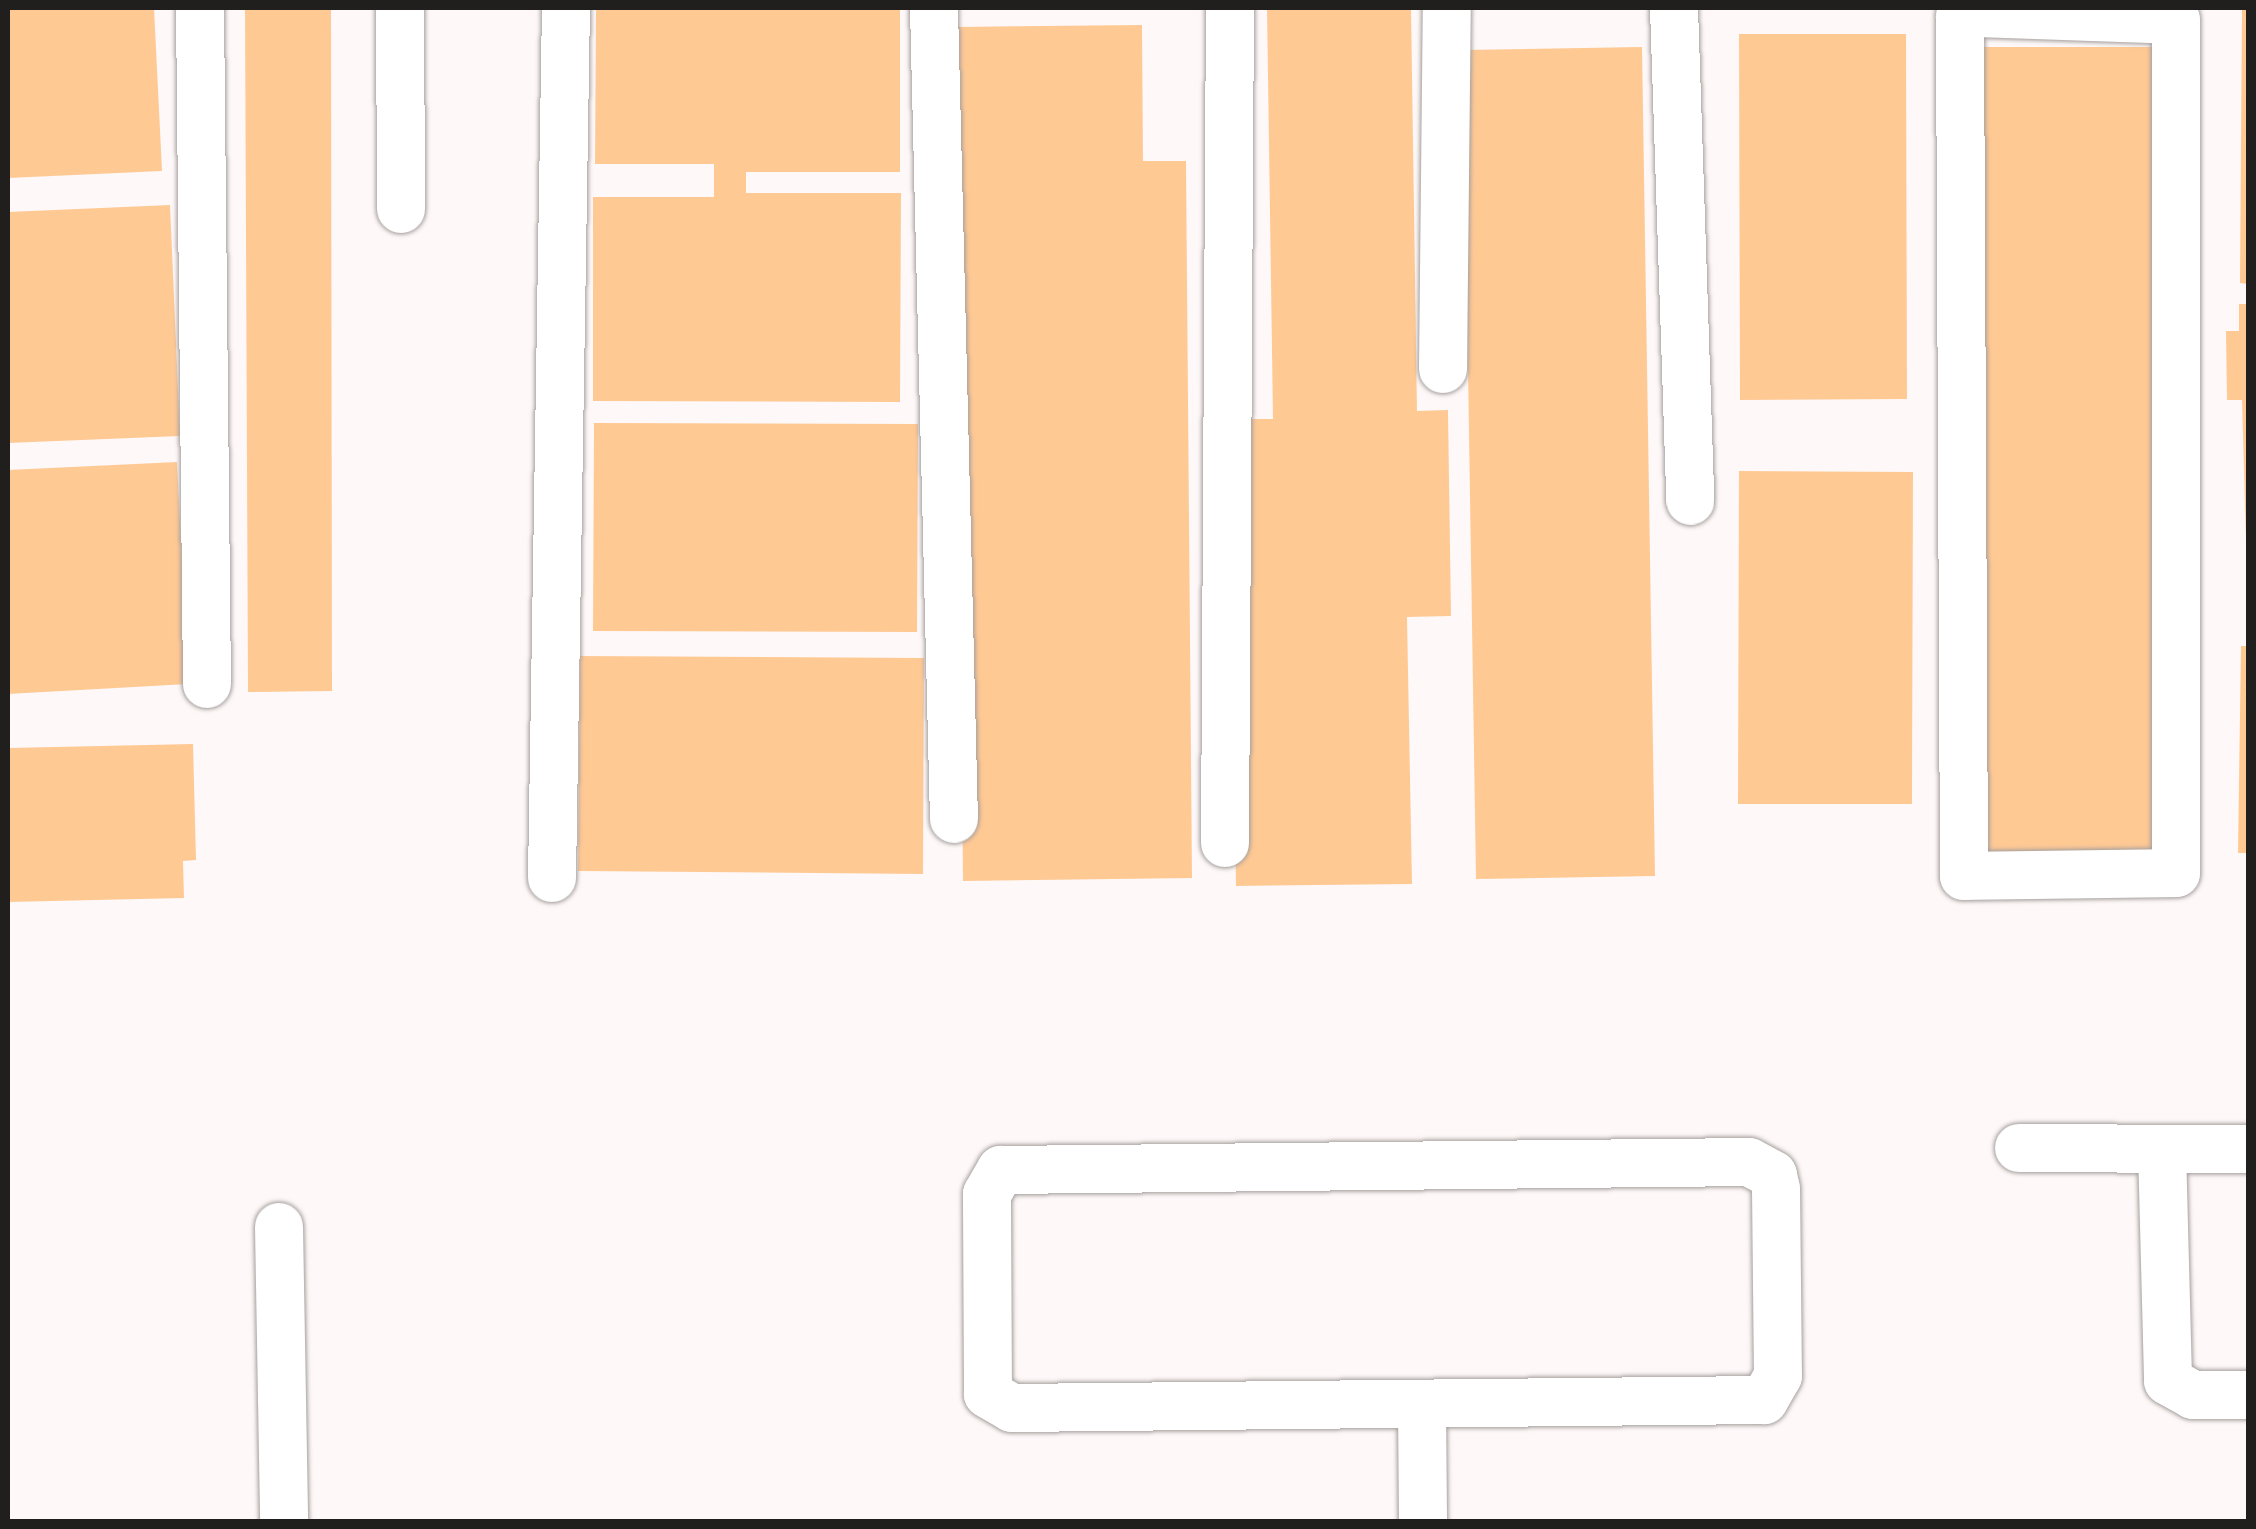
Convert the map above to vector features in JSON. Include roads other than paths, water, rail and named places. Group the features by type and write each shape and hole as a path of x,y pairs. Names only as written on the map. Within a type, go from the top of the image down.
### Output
{"lane":[{"path":"200,8 208,684"},
{"path":"400,8 401,209"},
{"path":"552,878 566,8"},
{"path":"934,8 954,818"},
{"path":"1225,842 1230,8"},
{"path":"1443,369 1447,8"},
{"path":"1674,8 1690,500"},
{"path":"1980,10 2176,20 2176,873 1964,876 1960,16 1980,10"},
{"path":"2019,1148 2248,1149"},
{"path":"2162,1149 2168,1381 2192,1395 2248,1395"},
{"path":"1749,1162 1773,1175 1778,1376 1764,1400 1422,1405 998,1405 984,1380 991,1180 1014,1166 1749,1162"},
{"path":"279,1227 284,1522"},
{"path":"1422,1405 1422,1522"}]}
